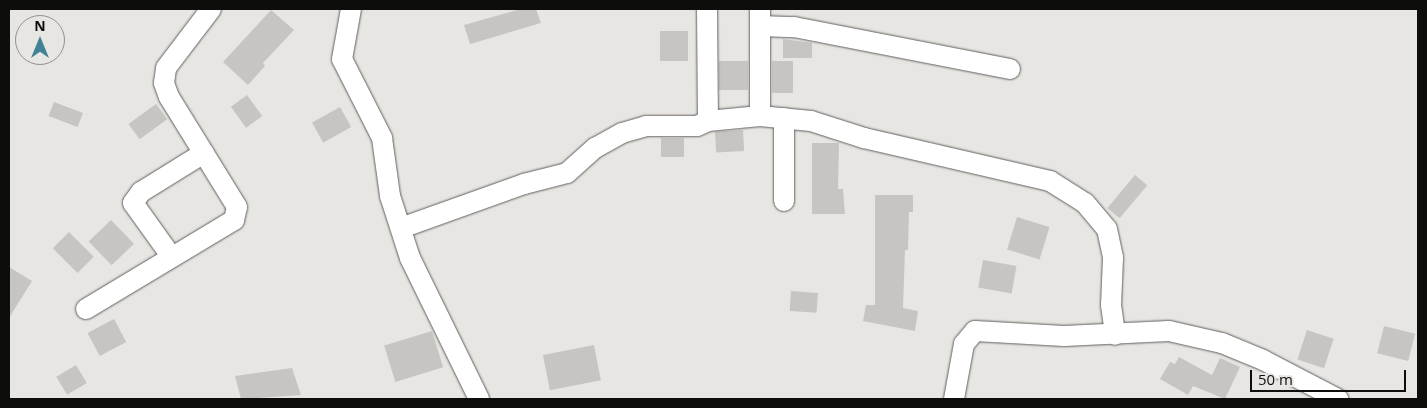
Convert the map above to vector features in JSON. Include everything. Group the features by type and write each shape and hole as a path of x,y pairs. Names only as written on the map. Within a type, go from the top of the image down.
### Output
{"street":[{"path":"86,309 171,256 234,220 237,207 164,84 166,68 211,9"},
{"path":"351,9 342,59 382,138 390,196 410,258 479,399"},
{"path":"708,9 708,121"},
{"path":"760,116 760,17 804,29 1010,69"},
{"path":"401,228 524,184 567,172 595,148 622,133 646,126 697,126 708,121 760,116 811,121 864,138 1050,181 1078,199 1107,229 1113,258 1111,305 1115,335"},
{"path":"784,118 784,201"},
{"path":"171,256 133,203 141,192 204,154"},
{"path":"954,399 964,344 975,331 1064,336 1169,331 1222,343 1263,360 1338,399"}],"building":[{"path":"521,9 536,9 541,23 470,44 464,25"},
{"path":"271,10 294,30 263,63 265,66 248,85 223,62"},
{"path":"660,31 688,31 688,61 660,61"},
{"path":"783,39 812,43 812,58 783,58"},
{"path":"719,61 748,61 748,90 719,90"},
{"path":"772,61 793,61 793,93 772,93"},
{"path":"247,95 262,116 246,128 231,107"},
{"path":"54,102 83,113 78,127 49,116"},
{"path":"156,104 167,119 140,139 128,124"},
{"path":"340,107 351,127 323,143 312,123"},
{"path":"743,130 744,151 716,152 715,131"},
{"path":"661,138 684,138 684,157 661,157"},
{"path":"812,143 839,143 838,189 843,189 845,214 812,214"},
{"path":"1135,175 1147,185 1120,218 1107,208"},
{"path":"875,195 913,195 913,212 909,212 908,250 905,250 903,308 918,311 915,331 863,321 866,305 875,305"},
{"path":"1017,217 1050,227 1040,259 1007,250"},
{"path":"111,220 134,244 112,265 89,242"},
{"path":"69,232 94,257 77,273 53,248"},
{"path":"983,260 1016,266 1012,293 978,288"},
{"path":"9,267 32,281 9,318"},
{"path":"791,291 818,293 817,313 790,311"},
{"path":"114,319 126,342 100,356 88,333"},
{"path":"1384,326 1415,334 1408,361 1377,353"},
{"path":"1307,330 1334,339 1324,368 1297,359"},
{"path":"432,331 443,367 395,382 384,346"},
{"path":"594,345 601,380 550,390 543,355"},
{"path":"1179,357 1212,375 1220,358 1240,367 1225,399 1193,386 1188,395 1160,379 1170,362 1175,364"},
{"path":"76,365 87,383 67,395 56,377"},
{"path":"292,368 301,395 241,399 235,376"}]}
